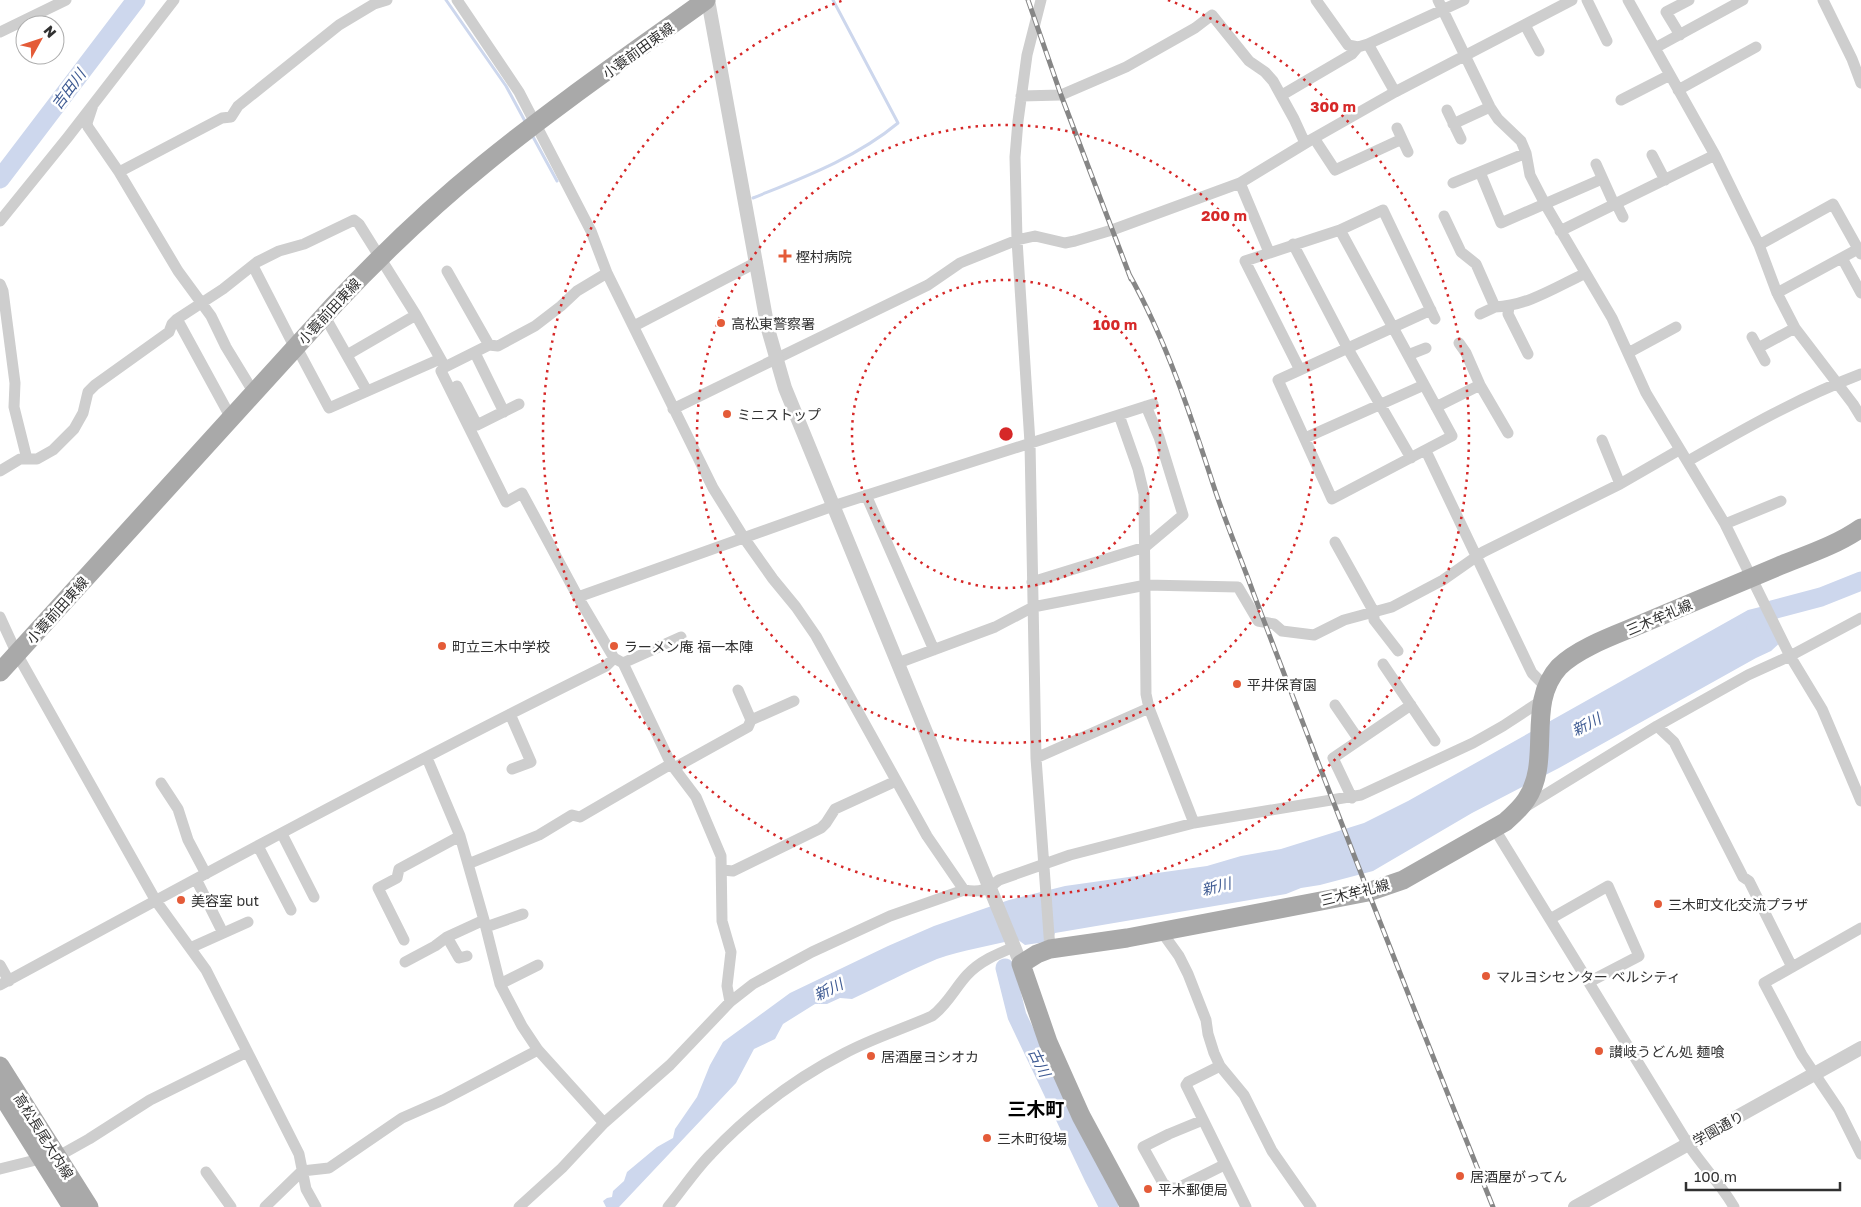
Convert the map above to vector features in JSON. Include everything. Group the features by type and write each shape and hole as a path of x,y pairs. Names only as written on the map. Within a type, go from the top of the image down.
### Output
{"main road":[{"name":"小蓑前田東線","path":"0,672 379,257 482,166 536,124 707,0"},
{"name":"三木牟礼線","path":"1016,951 1037,954 1050,945 1161,931 1368,892 1402,880 1494,828 1515,814 1527,800 1535,781 1543,701 1559,668 1570,658 1592,646 1756,584 1820,549 1854,534 1861,528"},
{"path":"1016,951 1048,1042 1074,1099 1130,1207"},
{"name":"高松長尾大内線","path":"0,1066 49,1157 72,1207"},
{"name":"高松長尾大内線","path":"0,1092 89,1207"}],"street":[{"path":"0,32 66,0"},
{"path":"0,220 93,105 174,0"},
{"path":"119,172 222,118 231,117 238,106 339,26 374,4 387,0"},
{"path":"457,0 519,92 536,124 590,231 607,273 713,488 772,579 796,607 816,636 927,836 964,890"},
{"path":"675,1204 711,1154 755,1114 784,1091 845,1053 932,1016 941,1009 969,973 992,957 1016,951 784,388 768,329 707,0"},
{"path":"1040,0 1027,54 1015,157 1016,240 1030,443 1036,758 1050,945"},
{"path":"1316,0 1348,45 1363,45"},
{"path":"1282,95 1352,54 1363,45 1417,20 1440,5 1464,0"},
{"path":"673,409 928,285 960,263 1016,240 1035,236 1065,243 1075,241 1112,230 1240,183 1310,140 1395,92 1572,0"},
{"path":"1587,0 1607,41"},
{"path":"1628,0 1715,156 1759,245 1777,293 1795,328 1854,404 1861,417"},
{"path":"1680,35 1666,12 1689,0"},
{"path":"1655,48 1743,0"},
{"path":"1827,1 1861,82"},
{"path":"1440,5 1490,107 1498,119 1521,141 1526,153 1530,175 1584,274 1612,318 1646,393 1725,524 1790,656 1822,709 1861,801"},
{"path":"1021,96 1061,95 1126,67 1195,28 1212,15 1248,62 1273,81 1310,140 1335,170 1400,134 1408,152"},
{"path":"1524,25 1539,51"},
{"path":"1363,45 1395,92"},
{"path":"1678,90 1756,47"},
{"path":"1621,100 1670,75"},
{"path":"93,105 87,123 88,127 119,172 178,271 202,303 254,393"},
{"path":"1453,124 1490,107"},
{"path":"1447,110 1461,139"},
{"path":"1453,183 1526,153"},
{"path":"1652,155 1664,185"},
{"path":"1560,231 1615,204 1664,185 1715,156"},
{"path":"1596,164 1623,218"},
{"path":"1480,172 1501,223 1602,178"},
{"path":"1240,183 1269,252"},
{"path":"1759,245 1833,204 1860,251 1842,258 1777,293"},
{"path":"1300,370 1245,260 1340,230 1383,210 1433,314 1393,328 1278,380 1332,499 1452,436 1393,328 1340,230"},
{"path":"1444,216 1461,252 1480,262 1495,306"},
{"path":"0,470 20,459 37,459 53,450 74,429 83,413 88,392 169,332 172,324 177,319 253,266 279,251 304,244 354,220 359,224 416,316 477,425 519,404"},
{"path":"1293,244 1348,349 1412,458"},
{"path":"1842,258 1861,293"},
{"path":"634,326 757,262"},
{"path":"253,266 330,408 489,346 498,346 534,326 561,306 577,291 607,273"},
{"path":"447,271 489,346"},
{"path":"1480,314 1495,306 1509,306 1524,302 1584,274"},
{"path":"0,284 3,291 3,310 15,383 14,407 27,459"},
{"path":"1509,306 1508,314 1528,354"},
{"path":"324,315 367,392"},
{"path":"347,355 416,316"},
{"path":"177,319 231,418"},
{"path":"1628,353 1676,327"},
{"path":"1758,348 1795,328"},
{"path":"1752,338 1765,361"},
{"path":"1459,343 1508,434"},
{"path":"1408,355 1426,348"},
{"path":"475,353 504,412"},
{"path":"444,364 441,371 506,502 522,493 578,597 619,661 672,766 696,797 721,856 722,921 731,952 727,986 730,1002"},
{"path":"1688,461 1767,416 1837,383 1861,374"},
{"path":"1305,438 1424,385"},
{"path":"1436,407 1480,385"},
{"path":"578,597 833,506 1150,405 1183,515 1145,546 1032,582"},
{"path":"1119,414 1138,469 1144,494 1146,694 1149,708 1194,822"},
{"path":"1602,440 1620,484"},
{"path":"898,664 994,627 1033,607 1146,585 1238,587 1258,621 1274,624 1282,630 1314,635 1344,620 1392,607 1443,580 1483,552 1620,484 1679,450"},
{"path":"519,1207 562,1168 604,1123 670,1066 730,1002 753,984 812,952 890,916 964,890 976,892 990,888 999,880 1070,855 1194,822 1352,798 1375,790 1473,743 1543,701 1532,673 1426,451"},
{"path":"866,495 934,650"},
{"path":"1725,524 1780,501"},
{"path":"1334,542 1374,612 1374,620 1398,651"},
{"path":"0,617 17,654 156,901 206,970 299,1154 306,1189 316,1207"},
{"path":"1515,814 1657,726 1748,675 1790,656 1861,618"},
{"path":"0,965 4,983 258,846 510,714 606,666 681,637"},
{"path":"1383,664 1435,741"},
{"path":"468,864 539,835 572,815 580,817 672,766 748,728 751,720 738,690"},
{"path":"751,720 794,701"},
{"path":"1335,705 1360,740"},
{"path":"1352,798 1333,758 1411,705"},
{"path":"1036,758 1149,708"},
{"path":"510,714 531,762 512,770"},
{"path":"1657,726 1674,742 1743,877 1749,881 1792,967"},
{"path":"427,758 460,836 500,984 522,1026 538,1050 604,1123"},
{"path":"722,870 733,871 821,828 835,809 896,781"},
{"path":"162,783 178,809 201,877 223,933"},
{"path":"1494,828 1699,1162 1726,1193 1734,1207"},
{"path":"282,834 314,897"},
{"path":"404,940 378,888 396,878 399,869 460,836"},
{"path":"258,846 291,910"},
{"path":"1550,920 1608,886 1639,956 1589,982"},
{"path":"405,962 435,946 447,937 523,914"},
{"path":"190,948 248,922"},
{"path":"1861,928 1764,983 1814,1074 1839,1110 1861,1154"},
{"path":"1161,931 1179,956 1188,974 1206,1020 1208,1034 1220,1066 1244,1095 1272,1151 1311,1207"},
{"path":"447,937 459,958 467,956"},
{"path":"500,984 538,965"},
{"name":"学園通り","path":"1575,1207 1861,1048"},
{"path":"265,1207 302,1171 329,1168 402,1118 443,1100 538,1050"},
{"path":"0,1170 64,1152 89,1139 150,1100 247,1052"},
{"path":"1220,1066 1188,1082 1186,1085 1246,1207"},
{"path":"1203,1120 1143,1147 1163,1183 1169,1188 1178,1188 1224,1165"},
{"path":"206,1172 231,1207"}],"water":[{"path":"1760,607 1785,638 1771,651 1559,768 1472,813 1373,871 1301,888 1286,894 1055,933 1052,941 1025,945 1017,939 937,959 852,999 840,998 827,1004 815,1004 783,1024 775,1039 754,1049 736,1083 619,1207 606,1207 603,1201 612,1197 613,1191 624,1181 627,1172 657,1147 673,1138 675,1129 697,1097 710,1065 723,1042 790,993 934,926 1009,900 1065,886 1207,866 1241,856 1281,849 1364,823 1408,801 1748,610"}],"waterway":[{"name":"吉田川","path":"0,179 136,0"},
{"path":"446,0 506,86 526,123"},
{"path":"753,198 847,157 865,147 898,123 833,0"},
{"path":"532,135 557,181"},
{"name":"新川","path":"1756,627 1772,610 1821,597 1861,581"},
{"name":"古川","path":"1005,968 1017,1016 1109,1207"}],"railway":[{"path":"1028,0 1061,95 1131,279"},
{"path":"1129,274 1166,351 1222,511 1282,669 1493,1207"}],"place":[{"name":"樫村病院","path":"785,256"},
{"name":"高松東警察署","path":"721,323"},
{"name":"ミニストップ","path":"727,414"},
{"name":"町立三木中学校","path":"442,646"},
{"name":"ラーメン庵 福一本陣","path":"614,646"},
{"name":"平井保育園","path":"1237,684"},
{"name":"美容室 but","path":"181,900"},
{"name":"三木町文化交流プラザ","path":"1658,904"},
{"name":"マルヨシセンター ベルシティ","path":"1486,976"},
{"name":"讃岐うどん処 麺喰","path":"1599,1051"},
{"name":"居酒屋ヨシオカ","path":"871,1056"},
{"name":"三木町役場","path":"987,1138"},
{"name":"居酒屋がってん","path":"1460,1176"},
{"name":"平木郵便局","path":"1148,1189"}],"district":[{"name":"三木町","path":"1036,1108"}]}
